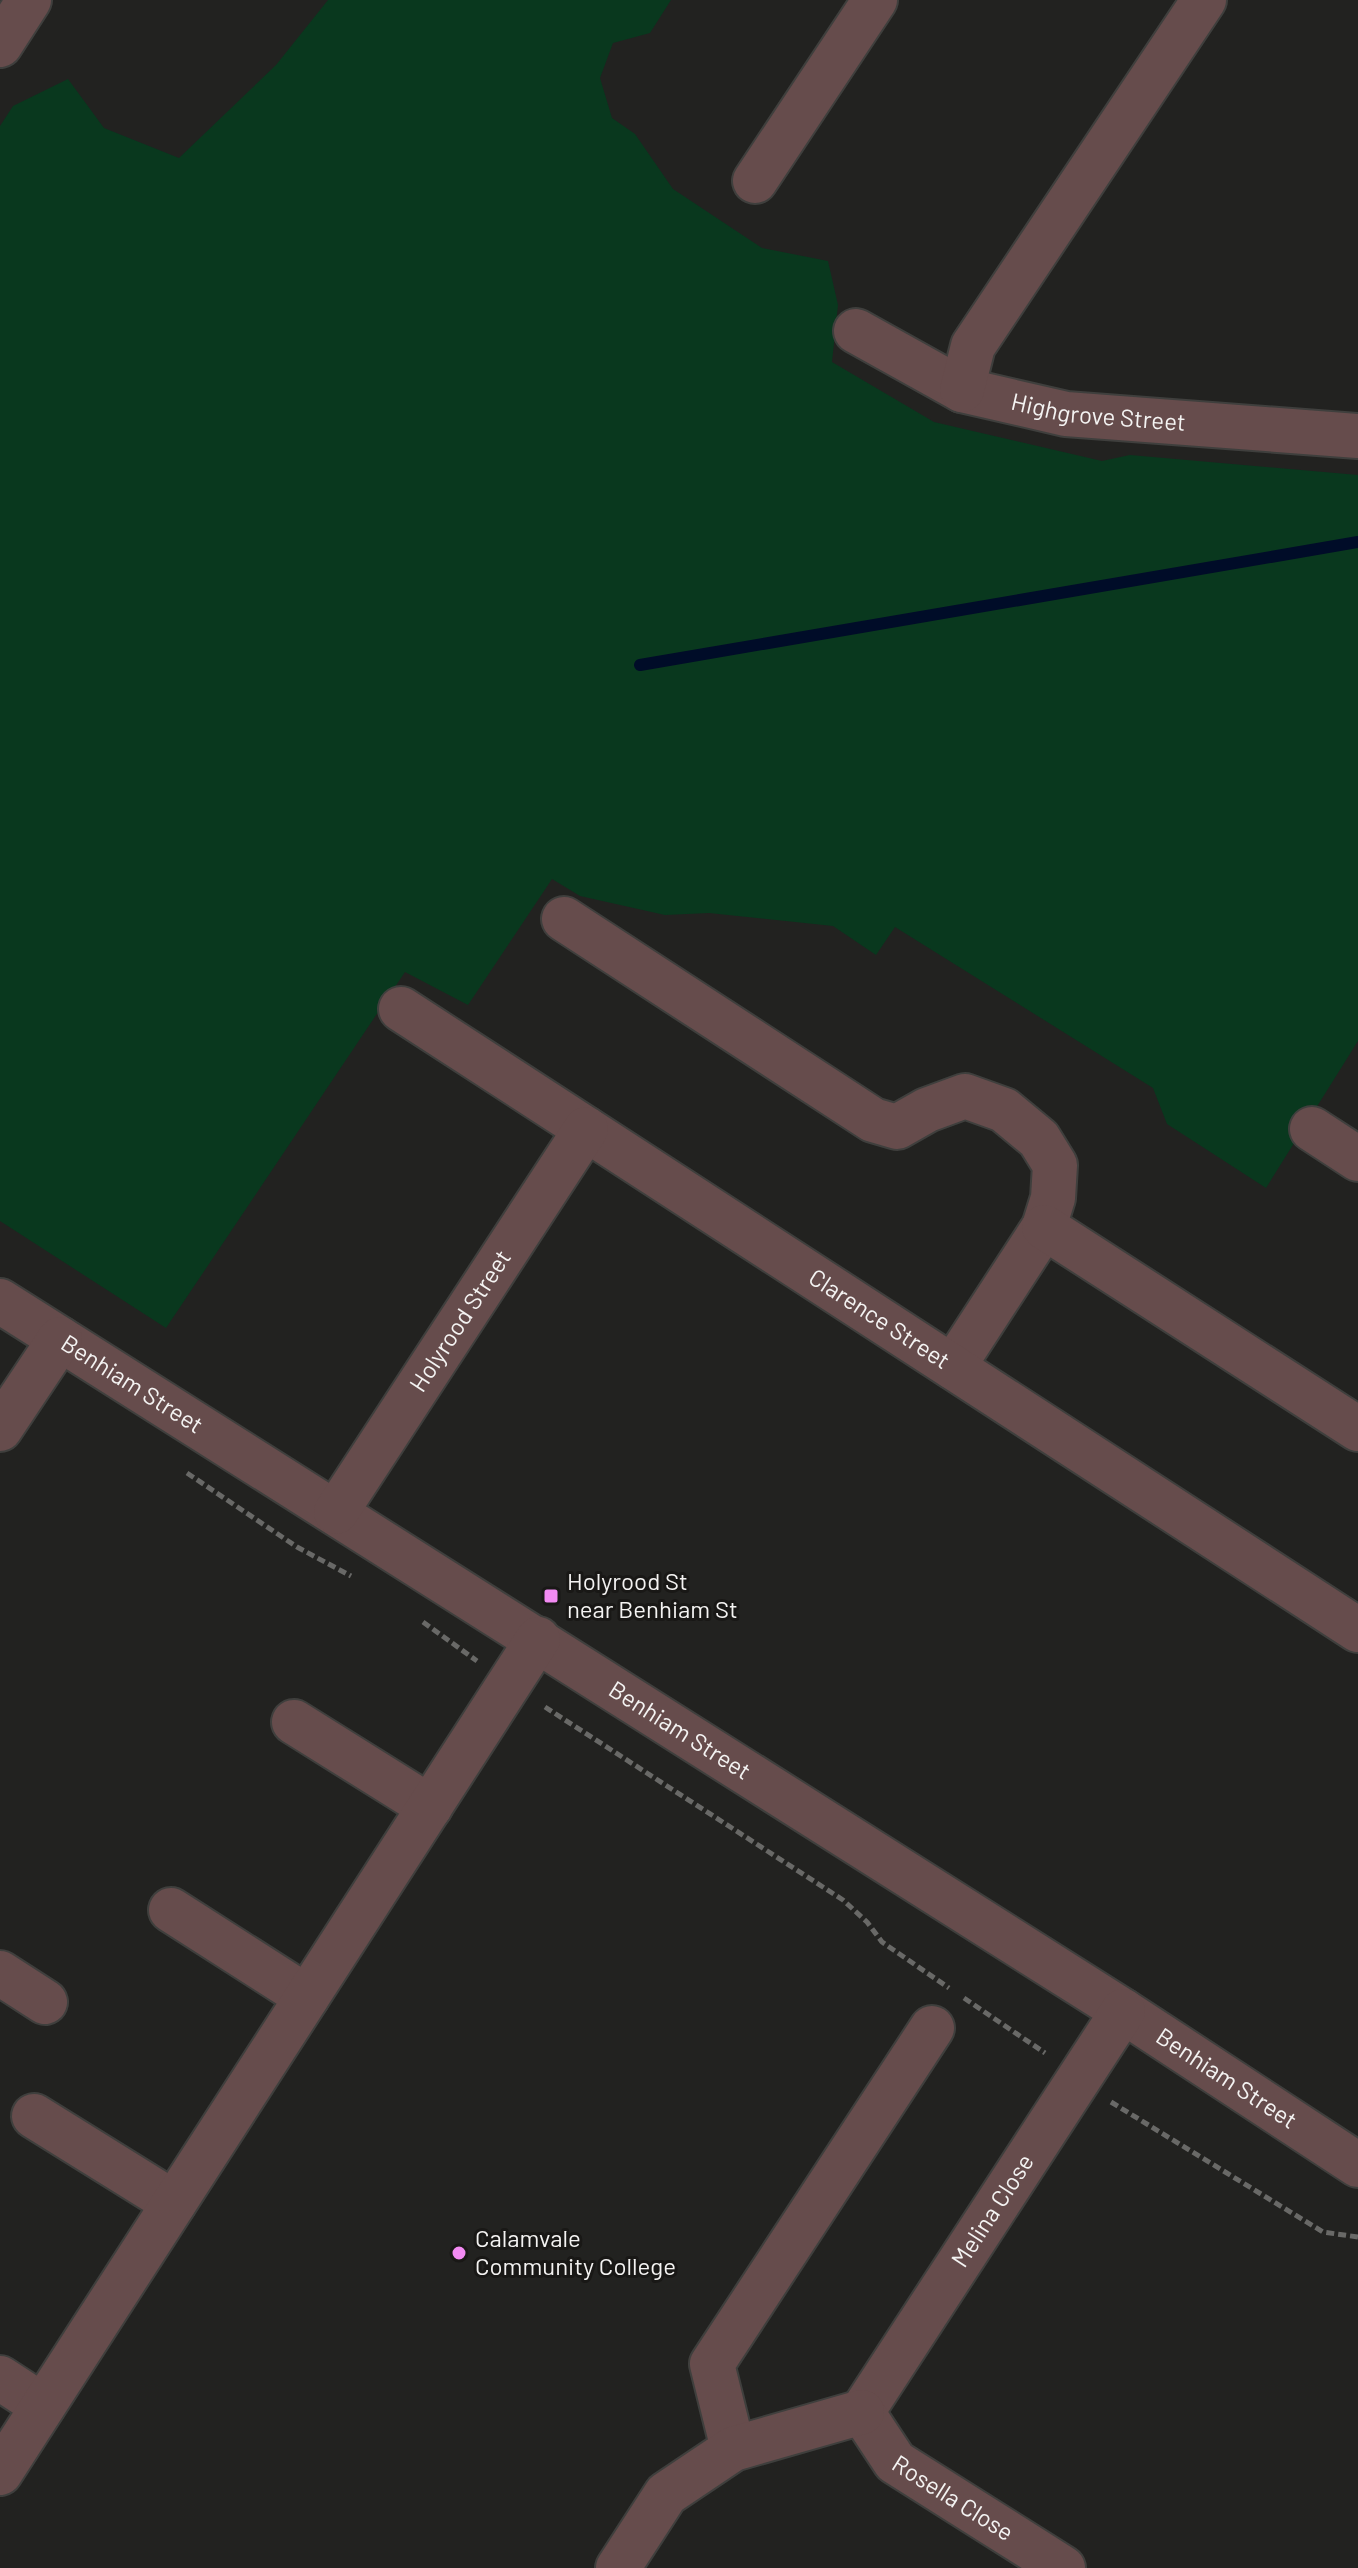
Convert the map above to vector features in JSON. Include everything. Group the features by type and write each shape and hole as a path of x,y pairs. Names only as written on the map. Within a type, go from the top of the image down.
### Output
{"street":[{"path":"0,45 29,0"},
{"path":"755,181 875,0"},
{"path":"962,390 973,346 1204,0"},
{"name":"Highgrove Street","path":"856,331 962,390 1066,414 1358,436"},
{"path":"564,919 873,1120 897,1127 927,1110 965,1096 1004,1110 1039,1139 1055,1165 1053,1198 1044,1227 953,1367"},
{"name":"Clarence Street","path":"401,1009 1358,1630"},
{"name":"Holyrood Street","path":"336,1512 586,1129"},
{"path":"1312,1129 1358,1159"},
{"path":"1044,1227 1358,1429"},
{"name":"Benhiam Street","path":"0,1301 1123,2011 1358,2165"},
{"path":"0,1429 60,1339"},
{"path":"0,2473 538,1639"},
{"path":"294,1722 430,1807"},
{"path":"171,1910 307,1997"},
{"path":"0,1973 45,2002"},
{"name":"Melina Close","path":"862,2412 1123,2011"},
{"path":"733,2449 712,2364 932,2028"},
{"path":"34,2116 174,2203"},
{"path":"0,2378 43,2406"},
{"path":"618,2568 666,2494 733,2449 862,2412"},
{"name":"Rosella Close","path":"862,2412 895,2462 1063,2568"}],"path":[{"path":"176,1465 297,1547 359,1581"},
{"path":"421,1621 509,1683 843,1900 867,1922 882,1942 1027,2040 1126,2112 1323,2232 1358,2237"}],"green space":[{"path":"328,0 671,0 650,33 613,43 600,78 612,118 635,134 673,189 762,248 828,261 838,305 832,362 934,422 1102,461 1130,455 1358,475 1358,1041 1266,1188 1167,1124 1153,1088 895,927 876,955 833,926 709,913 665,915 580,896 552,879 468,1005 405,972 166,1328 0,1221 0,126 13,106 68,79 104,128 179,158 276,65"}],"waterway":[{"path":"640,665 1358,542"}],"place":[{"name":"Holyrood St near Benhiam St","path":"551,1596"},
{"name":"Calamvale Community College","path":"459,2253"}]}
